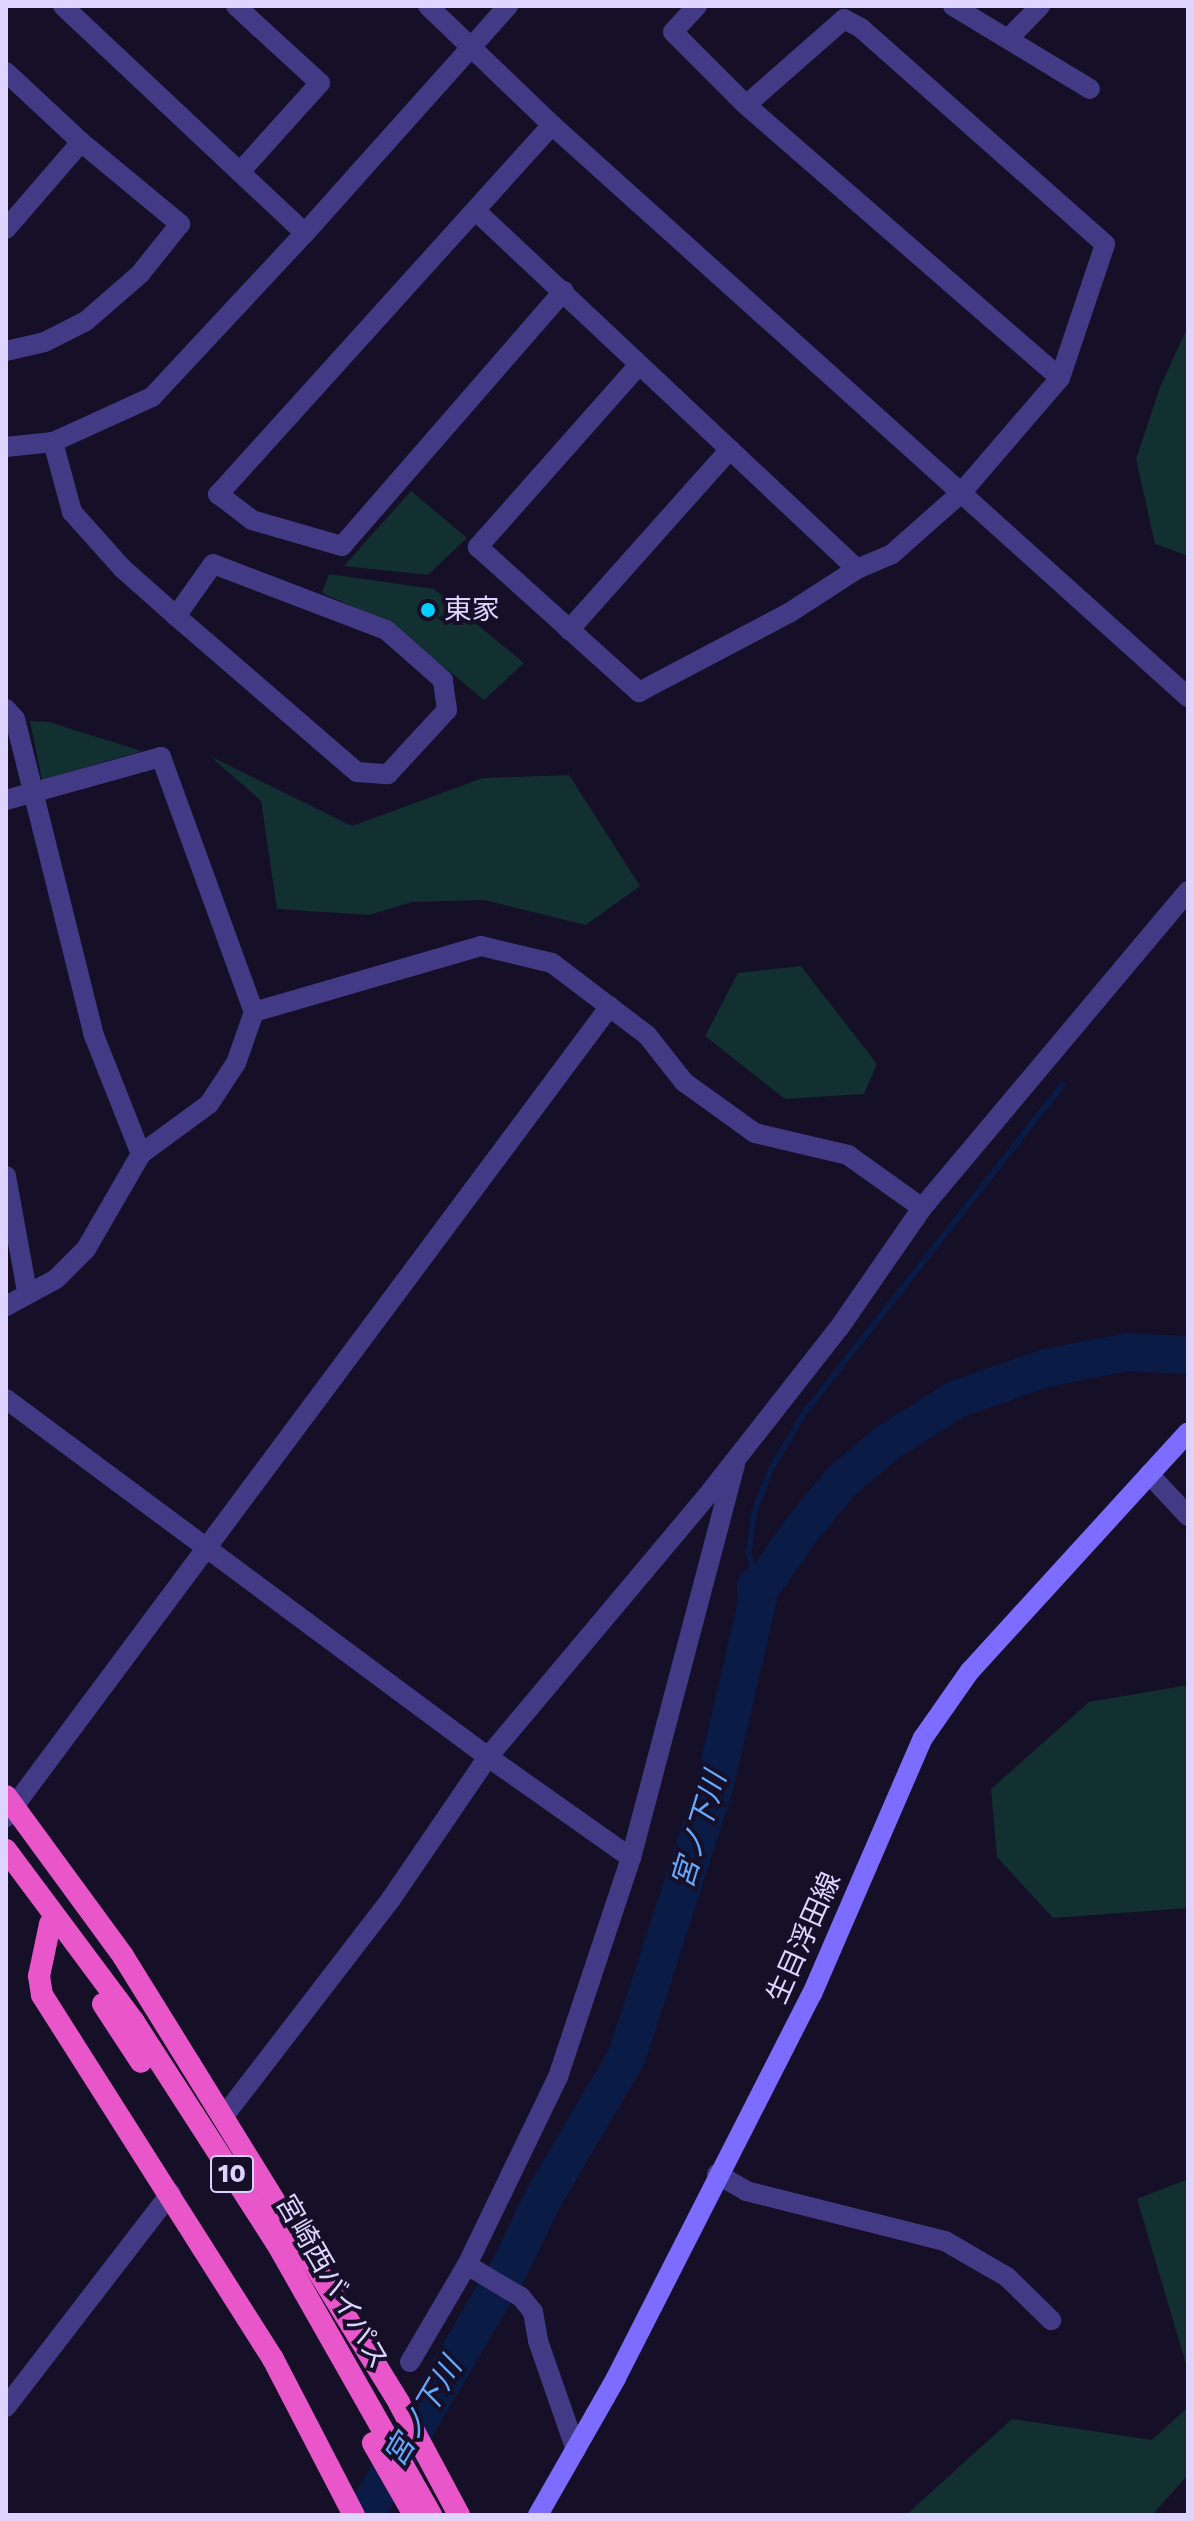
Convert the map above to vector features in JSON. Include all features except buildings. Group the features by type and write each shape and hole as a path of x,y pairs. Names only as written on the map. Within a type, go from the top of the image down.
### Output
{"highway":[{"path":"6,1796 123,1956 224,2116 399,2403 459,2515"},
{"name":"宮崎西バイパス","path":"6,1850 134,2022 276,2242 431,2515"},
{"name":"宮崎西バイパス","path":"6,1868 50,1924 264,2249 414,2515"},
{"path":"50,1924 39,1976 42,1995 171,2193 273,2359 354,2515"}],"main road":[{"name":"生目浮田線","path":"538,2515 576,2450 812,1994 923,1738 970,1671 1188,1432"}],"street":[{"path":"63,6 305,233"},
{"path":"236,6 320,83 240,172"},
{"path":"428,6 552,125 1188,697"},
{"path":"6,447 53,442 152,397 305,233 508,6"},
{"path":"697,6 673,32 746,105 1060,378"},
{"path":"953,6 1090,89"},
{"path":"1009,38 1040,6"},
{"path":"638,366 478,547 639,692 789,613 857,569 892,554 962,492 1060,378 1105,244 861,28 844,19 746,105"},
{"path":"6,72 81,142 180,224 140,274 86,321 45,342 6,351"},
{"path":"552,125 218,494 252,520 342,546 564,291"},
{"path":"6,229 81,142"},
{"path":"476,211 857,569"},
{"path":"53,442 72,512 122,568 176,616 357,772 388,774 447,710 443,680 386,630 213,564 176,616"},
{"path":"569,630 730,449"},
{"path":"6,709 15,719 93,1033 141,1154"},
{"path":"6,800 161,757 254,1012 236,1063 209,1104 141,1154 86,1249 56,1279 6,1306"},
{"path":"224,2116 391,1899 488,1757 645,1573 839,1328 922,1208 1188,891"},
{"path":"254,1012 481,946 552,963 647,1035 684,1082 755,1133 848,1155 922,1208"},
{"path":"6,1817 610,1006"},
{"path":"6,1176 27,1292"},
{"path":"6,1399 488,1757 631,1858"},
{"path":"410,2362 475,2270 558,2077 631,1858 738,1454"},
{"path":"1149,1474 1188,1516"},
{"path":"717,2174 746,2191 945,2241 1007,2277 1051,2320"},
{"path":"6,2407 171,2193"},
{"path":"475,2270 521,2297 533,2312 538,2341 576,2450"}],"green space":[{"path":"1188,326 1188,556 1155,544 1136,459 1160,387"},
{"path":"411,491 467,538 428,575 344,566"},
{"path":"329,574 434,589 524,663 484,700 391,623 322,593"},
{"path":"30,721 49,722 142,751 42,780"},
{"path":"210,756 352,826 483,778 569,775 640,886 586,925 484,900 412,902 369,915 277,909 261,801"},
{"path":"801,966 877,1064 864,1094 785,1099 705,1036 738,973"},
{"path":"1188,1685 1188,1908 1053,1918 997,1857 991,1789 1089,1702"},
{"path":"1188,2179 1188,2371 1137,2199"},
{"path":"1188,2407 1188,2475 1152,2515 906,2515 1012,2419 1152,2440"}],"waterway":[{"path":"756,1586 749,1552 754,1512 771,1469 805,1412 1062,1085"},
{"name":"宮ノ下川","path":"361,2515 375,2497 509,2269 544,2197 627,2056 713,1792 758,1599 756,1586 766,1581 802,1529 842,1481 887,1443 957,1399 1046,1368 1128,1352 1188,1355"}],"place":[{"name":"東家","path":"428,610"}]}
